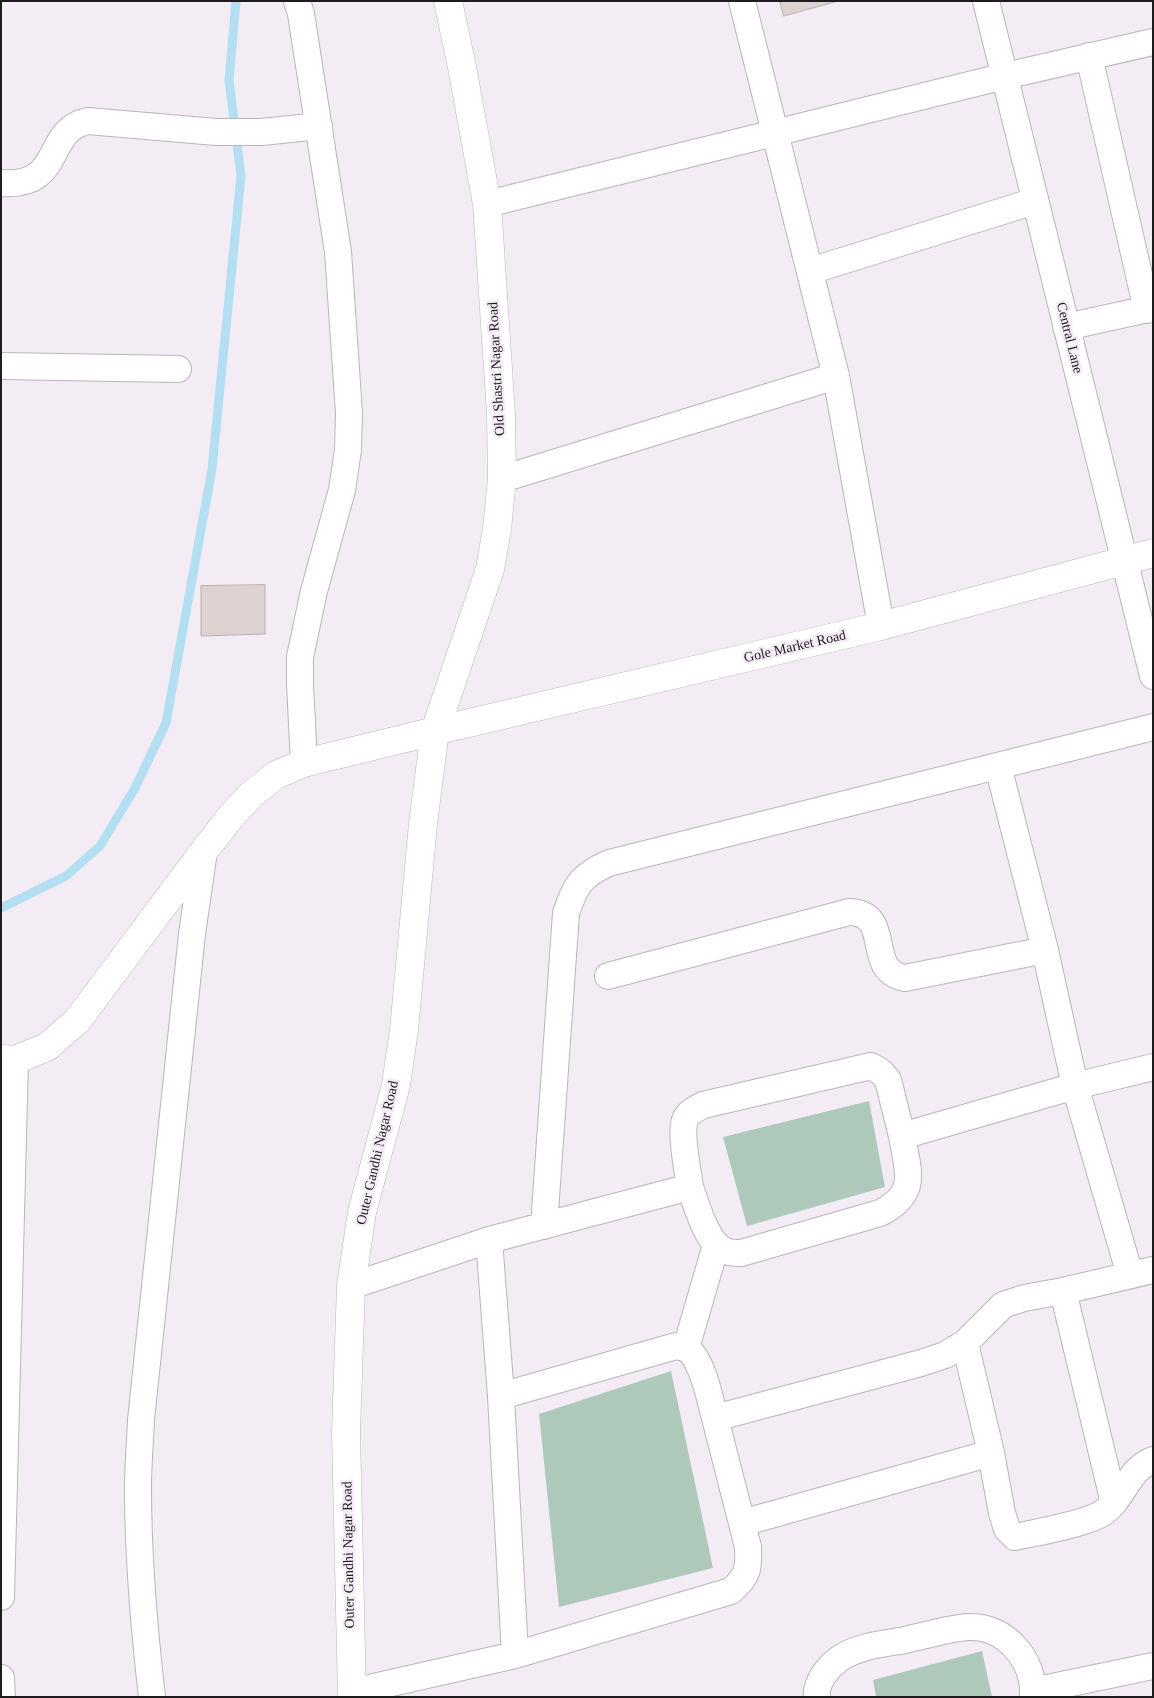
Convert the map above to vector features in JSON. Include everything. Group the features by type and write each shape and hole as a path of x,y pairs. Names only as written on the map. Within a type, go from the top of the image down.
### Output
{"street":[{"path":"297,1 319,126 338,252 350,413 348,450 342,490 312,600 300,657 304,763"},
{"path":"742,1 836,376 881,626"},
{"name":"Central Lane","path":"986,1 1153,676"},
{"name":"Old Shastri Nagar Road","path":"435,731 490,569 497,529 502,479 501,414 487,204 462,67 453,2"},
{"path":"487,204 1005,76 1153,42"},
{"path":"1066,327 1150,309 1089,56"},
{"path":"1,183 22,183 45,170 68,129 77,123 88,121 216,132 262,132 319,126"},
{"path":"810,271 1035,201"},
{"path":"1,366 178,369"},
{"path":"502,479 836,376"},
{"name":"Gole Market Road","path":"8,1059 47,1047 77,1020 233,814 252,794 276,775 304,763 881,626 1153,553"},
{"path":"544,1226 566,913 574,892 582,879 592,870 608,864 1153,727"},
{"name":"Outer Gandhi Nagar Road","path":"352,1694 346,1432 351,1286 362,1212 396,1086 404,1030 423,824 435,731"},
{"path":"715,1418 946,1355 964,1343 1004,1305 1024,1298 1063,1292 1142,1273 1075,1086 1045,950 998,766"},
{"path":"152,1697 144,1628 140,1550 138,1488 141,1420 191,944 204,851"},
{"path":"608,976 849,912 859,912 868,916 874,925 882,958 888,970 896,976 905,978 1045,950"},
{"path":"1,1597 8,1059"},
{"path":"871,1066 881,1072 888,1080 902,1136 909,1177 905,1192 894,1206 880,1213 741,1253 727,1252 716,1245 708,1233 690,1187 683,1133 685,1120 692,1111 703,1105 871,1066"},
{"path":"902,1136 1075,1086 1153,1068"},
{"path":"351,1286 489,1240 690,1187"},
{"path":"489,1240 501,1396 516,1655"},
{"path":"686,1348 716,1245"},
{"path":"1063,1292 1114,1504"},
{"path":"964,1343 991,1453 1006,1529 1015,1537 1088,1520 1103,1514 1114,1504 1133,1474 1144,1463 1153,1460"},
{"path":"352,1694 516,1655 731,1592 742,1581 749,1566 748,1547 715,1418 701,1372 694,1356 686,1348 676,1346 501,1396"},
{"path":"742,1523 991,1453"},
{"path":"817,1697 816,1693 824,1673 839,1659 857,1650 968,1627 990,1629 1018,1649 1028,1668 1033,1694 1153,1666"},
{"path":"1,1678 2,1697"}],"green space":[{"path":"869,1101 885,1187 747,1226 723,1137"},
{"path":"671,1371 713,1568 559,1607 539,1414"},
{"path":"982,1651 992,1697 876,1697 873,1680"}],"building":[{"path":"780,1 838,1 784,16"},
{"path":"265,585 265,634 201,636 201,586"}],"waterway":[{"path":"1,908 66,876 100,846 135,788 166,723 212,469 241,176 229,80 236,1"}]}
